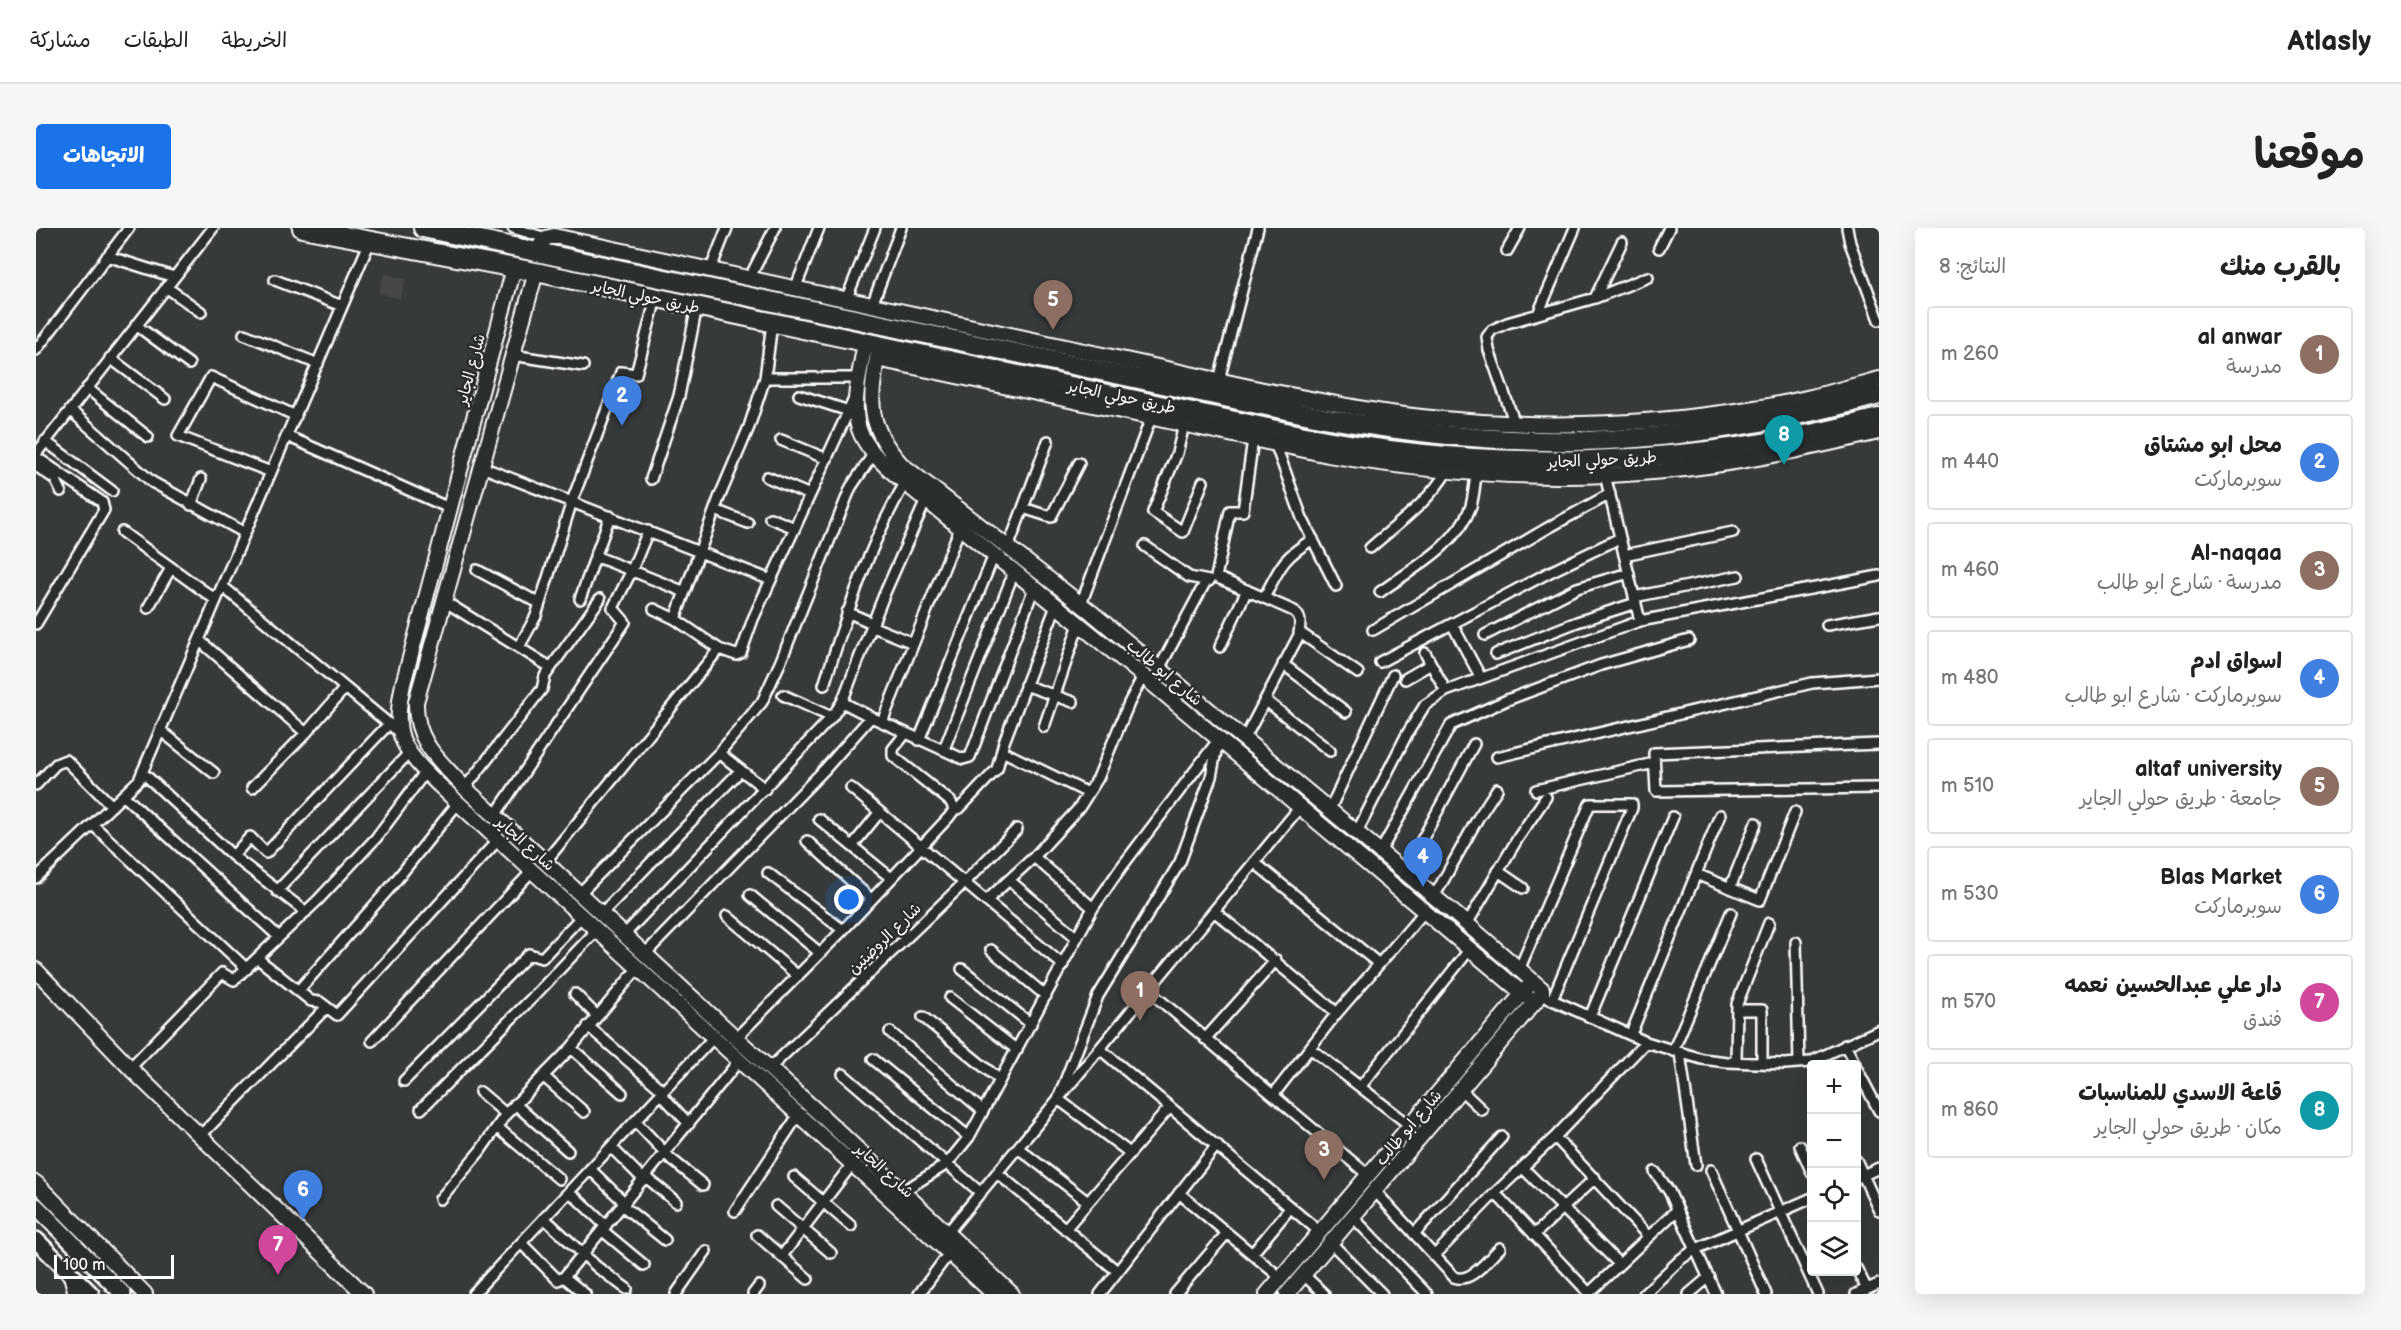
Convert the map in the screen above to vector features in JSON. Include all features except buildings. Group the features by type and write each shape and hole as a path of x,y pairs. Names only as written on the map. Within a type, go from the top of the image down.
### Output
{"highway":[{"path":"302,228 371,239"},
{"path":"340,228 371,239"},
{"name":"طريق حولي الجاير","path":"423,228 541,244 802,296 1257,396 1353,423 1451,435 1495,438 1585,432 1666,434 1750,423 1879,395"},
{"name":"طريق حولي الجاير","path":"371,239 697,306 1153,411 1401,452 1448,463 1492,460 1585,469 1656,456 1753,445 1879,418"},
{"path":"877,348 904,364"},
{"path":"1448,463 1455,446 1451,435"},
{"path":"1492,460 1487,448 1495,438"}],"main road":[{"path":"36,1206 123,1294"},
{"path":"36,1240 90,1294"}],"street":[{"path":"36,350 129,228"},
{"path":"36,624 104,507 102,502 36,455 213,228"},
{"path":"513,228 541,244 554,236 749,279 802,296 872,305 981,337 1219,380 1257,396 1389,413 1585,432 1757,408 1879,379"},
{"path":"710,271 727,228"},
{"path":"749,279 775,228"},
{"path":"802,296 819,228"},
{"path":"846,300 875,228"},
{"path":"872,305 901,228"},
{"path":"1219,380 1258,228"},
{"path":"1507,251 1520,228"},
{"path":"1539,314 1575,228"},
{"path":"1659,248 1669,228"},
{"path":"1848,228 1850,243 1879,320"},
{"path":"36,878 139,780 371,239"},
{"path":"1595,298 1622,242"},
{"path":"107,256 174,277"},
{"name":"شارع الجاير","path":"514,268 403,684 399,718 400,733 410,752 458,803 738,1062 799,1114 817,1120 902,1192 1012,1294"},
{"name":"شارع الجاير","path":"536,272 416,702 418,730 432,754 465,788 496,814 770,1068 853,1163 994,1294"},
{"path":"1515,424 1489,350 1487,337 1492,330 1595,298 1648,277"},
{"path":"274,280 342,306"},
{"path":"166,287 201,312"},
{"path":"519,646 536,616 572,501 621,372 636,374 656,298"},
{"path":"651,479 679,396 697,306"},
{"path":"675,619 715,510 749,428 765,378 772,323"},
{"path":"136,325 189,364"},
{"path":"244,334 318,364"},
{"name":"شارع ابو طالب","path":"877,348 872,410 874,423 889,450 902,464 1081,604 1541,988 1542,999 1482,1064 1287,1294"},
{"name":"شارع ابو طالب","path":"877,348 859,380 856,409 859,427 874,453 904,483 1182,708 1523,993"},
{"path":"512,355 583,366"},
{"path":"110,358 165,399"},
{"path":"904,364 1153,411 1184,425 1382,464 1448,463 1476,473 1515,476 1585,469 1605,476 1665,471 1755,458 1879,432"},
{"path":"654,609 675,619 719,649 736,655 741,653 771,580 849,411 859,380 868,370 875,373"},
{"path":"271,472 178,436 211,377 296,416"},
{"path":"765,378 859,380"},
{"path":"87,388 148,437"},
{"path":"799,395 849,411"},
{"path":"70,410 152,482 245,534"},
{"path":"1081,604 1153,411"},
{"path":"1184,425 1176,453 1152,512 1183,532 1203,482"},
{"path":"287,436 449,507 468,513"},
{"path":"1216,577 1230,511 1243,511 1253,439"},
{"path":"781,440 827,459"},
{"path":"45,441 112,490"},
{"path":"1008,548 1047,441"},
{"path":"1275,443 1302,518 1336,586"},
{"path":"580,892 719,753 762,702 851,487 874,453"},
{"path":"1023,508 1051,517 1079,463"},
{"path":"1370,548 1439,484 1448,463"},
{"path":"36,466 55,479 61,491"},
{"path":"482,467 771,580"},
{"path":"1380,592 1447,543 1459,530 1472,503 1476,473"},
{"path":"1605,476 1640,621"},
{"path":"767,477 810,495"},
{"path":"191,505 201,478"},
{"path":"824,685 847,612 890,508 904,483"},
{"path":"1373,630 1610,494"},
{"path":"624,935 832,717 842,702 872,624 927,500"},
{"path":"715,510 748,523"},
{"path":"580,599 610,516"},
{"path":"770,518 795,528"},
{"path":"882,722 960,528"},
{"path":"496,814 625,622 613,609 632,572 648,531"},
{"path":"122,532 216,600"},
{"path":"1624,555 1733,532"},
{"path":"1380,662 1548,573 1620,538"},
{"path":"1264,597 1283,562 1292,551 1313,539"},
{"path":"1145,546 1189,577 1206,581 1216,577 1264,597 1299,616 1299,632 1244,740"},
{"path":"919,740 994,555"},
{"path":"595,556 685,592"},
{"path":"148,608 171,568"},
{"path":"477,570 539,603"},
{"path":"944,749 1014,572"},
{"path":"1485,635 1577,588 1629,573"},
{"path":"1496,654 1635,600 1738,576"},
{"path":"1356,834 1425,705 1446,691 1640,621 1879,576"},
{"path":"1159,669 1206,581"},
{"path":"222,586 387,725 400,733"},
{"path":"842,702 963,759 970,757 1034,588"},
{"path":"1220,647 1247,590"},
{"path":"465,788 542,689 544,676 600,599"},
{"path":"444,601 550,667"},
{"path":"736,1038 843,930 954,810 960,808 997,769 1025,685 1056,606"},
{"path":"847,612 913,643"},
{"path":"1827,625 1879,616"},
{"path":"1044,727 1080,624"},
{"path":"1452,624 1481,678"},
{"path":"1299,632 1358,672"},
{"path":"199,640 306,733"},
{"path":"1379,854 1450,725 1507,700 1601,665 1689,640"},
{"path":"546,861 719,649"},
{"path":"1425,653 1446,691"},
{"path":"1283,664 1346,712"},
{"path":"1405,679 1431,664"},
{"path":"1329,811 1393,675"},
{"path":"986,901 1034,857 1079,808 1101,771 1128,703 1143,676"},
{"path":"1497,757 1812,683 1879,678"},
{"path":"1025,685 1073,702"},
{"path":"252,788 306,733 344,688"},
{"path":"783,695 832,717"},
{"path":"1182,708 1192,696"},
{"path":"1265,700 1330,751"},
{"path":"645,954 825,769 870,717"},
{"path":"233,856 250,837 266,853 387,725"},
{"path":"160,730 214,774"},
{"path":"906,733 893,749 893,756 951,802 954,810"},
{"path":"902,1192 947,1164 969,1137 1093,908 1219,739"},
{"path":"1058,1100 1098,996 1180,862 1211,777 1219,739"},
{"path":"1404,873 1474,744"},
{"path":"1879,744 1654,753 1656,791 1879,788"},
{"path":"1002,751 1088,793"},
{"path":"277,891 410,752"},
{"path":"719,753 765,789"},
{"path":"37,784 56,764 66,760 112,806"},
{"path":"1536,790 1654,763"},
{"path":"602,913 741,770"},
{"path":"130,1068 222,973 234,980 306,912 376,838 426,771"},
{"path":"142,772 233,856 306,912"},
{"path":"850,788 1063,965"},
{"path":"1434,897 1497,789"},
{"path":"123,795 279,937"},
{"path":"1467,924 1546,797"},
{"path":"298,991 389,889 458,803"},
{"path":"1519,970 1590,804 1632,804 1542,999"},
{"path":"947,1233 1300,807"},
{"path":"1696,874 1760,900 1795,812"},
{"path":"853,844 879,813"},
{"path":"1632,1034 1720,815"},
{"path":"1590,1017 1673,817"},
{"path":"819,819 853,844 891,878"},
{"path":"1730,888 1756,823"},
{"path":"93,825 246,969"},
{"name":"شارع الروضتين","path":"770,1068 964,883 1017,829"},
{"path":"257,958 311,1001 320,1002 337,1015 498,840"},
{"path":"807,841 871,898"},
{"path":"1034,857 1093,908"},
{"path":"1254,862 1379,964"},
{"path":"372,1041 532,871"},
{"path":"1498,871 1523,888"},
{"path":"768,873 843,930"},
{"path":"1009,880 1077,938"},
{"path":"750,895 820,953"},
{"path":"1214,911 1338,1013"},
{"path":"1274,1094 1338,1013 1424,912"},
{"path":"1696,1165 1677,1052 1731,913"},
{"path":"404,1081 529,954 542,958 582,916"},
{"path":"727,916 798,976"},
{"path":"1736,1062 1737,1004 1769,923"},
{"path":"421,1109 597,930"},
{"path":"1797,942 1799,1063"},
{"path":"1361,1086 1470,949"},
{"path":"991,950 1046,996"},
{"path":"1205,1039 1276,960"},
{"path":"440,1199 480,1151 506,1114 571,1048 638,968"},
{"path":"962,969 1031,1024"},
{"path":"36,970 130,1068 364,1294"},
{"name":"شارع ابو طالب","path":"1267,1294 1533,981"},
{"path":"1148,990 1368,1175"},
{"path":"1523,993 1590,1017 1646,1042 1702,1059 1807,1063"},
{"path":"575,994 597,1016"},
{"path":"950,998 1017,1050"},
{"path":"201,1135 326,1008"},
{"path":"1737,1010 1762,1010 1762,1062"},
{"path":"923,1017 1000,1080"},
{"path":"588,1026 662,1092 689,1124"},
{"path":"1817,1060 1879,1030"},
{"path":"890,1032 983,1111"},
{"path":"473,1294 713,1038"},
{"path":"1434,1256 1495,1193 1555,1137 1646,1042"},
{"path":"1845,1045 1853,1060"},
{"path":"571,1048 622,1093"},
{"path":"1310,1048 1408,1124"},
{"path":"1100,1049 1320,1232"},
{"path":"1470,1054 1482,1064"},
{"path":"873,1059 969,1137"},
{"path":"520,1243 558,1280 564,1277 738,1062"},
{"path":"843,1074 981,1193"},
{"path":"543,1076 584,1112"},
{"path":"1861,1076 1879,1111"},
{"path":"1461,1090 1482,1110"},
{"path":"480,1092 506,1114"},
{"path":"1058,1100 1130,1153"},
{"path":"516,1104 568,1151"},
{"path":"1065,1229 1170,1107"},
{"path":"735,1211 799,1114"},
{"path":"635,1121 703,1185"},
{"path":"497,1127 559,1179"},
{"path":"1414,1234 1502,1137"},
{"path":"1555,1137 1648,1236"},
{"path":"1100,1294 1216,1145"},
{"path":"1800,1146 1810,1168"},
{"path":"611,1147 676,1202"},
{"path":"1018,1148 1088,1202"},
{"path":"1756,1159 1818,1294"},
{"path":"782,1256 853,1163"},
{"path":"590,1168 624,1204 665,1240"},
{"path":"1523,1168 1619,1264"},
{"path":"1861,1176 1879,1168"},
{"path":"1711,1170 1766,1294"},
{"path":"1655,1172 1669,1191 1716,1294"},
{"path":"997,1173 1117,1271"},
{"path":"794,1177 851,1226"},
{"path":"1534,1235 1595,1178"},
{"path":"1861,1178 1879,1210"},
{"path":"36,1183 145,1294"},
{"path":"569,1191 604,1229 644,1265"},
{"path":"1375,1191 1434,1256 1460,1279 1468,1277 1500,1248"},
{"path":"1179,1193 1281,1278"},
{"path":"1495,1193 1589,1294 1677,1210"},
{"path":"1644,1294 1680,1259 1696,1249 1807,1200"},
{"path":"776,1206 831,1253"},
{"path":"1252,1254 1291,1207"},
{"path":"1353,1217 1428,1294"},
{"path":"544,1218 584,1255 627,1289"},
{"path":"1175,1294 1227,1233"},
{"path":"757,1235 808,1279"},
{"path":"1331,1243 1382,1294"},
{"path":"676,1294 705,1251"},
{"path":"919,1294 951,1252"},
{"path":"71,1275 76,1294"},
{"path":"1304,1275 1324,1294"},
{"path":"1861,1276 1867,1289"},
{"path":"564,1277 585,1294"},
{"path":"1689,1294 1709,1277"},
{"path":"1856,1294 1879,1284"}],"shaded area":[{"path":"384,274 406,279 400,299 378,293"}],"place":[{"name":"altaf university","path":"1053,330"},
{"name":"محل ابو مشتاق","path":"622,426"},
{"name":"قاعة الاسدي للمناسبات","path":"1784,465"},
{"name":"اسواق ادم","path":"1423,887"},
{"name":"al anwar","path":"1140,1021"},
{"name":"Al-naqaa","path":"1324,1180"},
{"name":"Blas Market","path":"303,1220"},
{"name":"دار علي عبدالحسين نعمه","path":"278,1275"}]}
